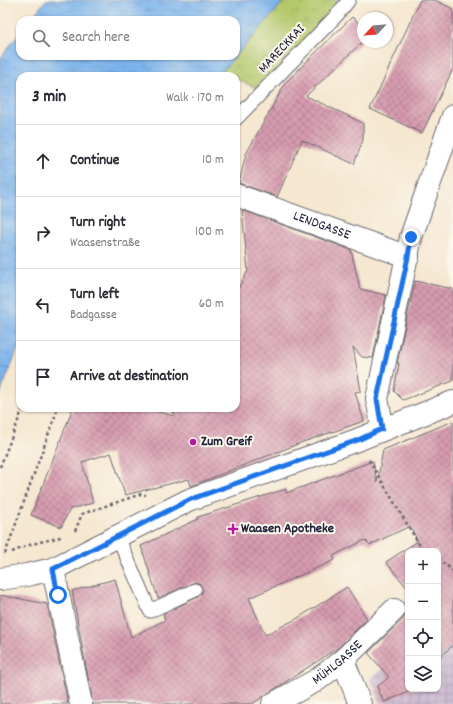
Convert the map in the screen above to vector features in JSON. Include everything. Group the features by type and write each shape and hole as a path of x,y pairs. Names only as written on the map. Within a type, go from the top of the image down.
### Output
{"street":[{"path":"382,429 377,399 411,237 453,116"},
{"name":"LENDGASSE","path":"240,196 408,257"},
{"path":"0,579 53,569 189,500 358,440 382,429 453,402"},
{"path":"53,569 81,704"},
{"name":"MÜHLGASSE","path":"281,702 318,680 342,660 394,610"},
{"path":"342,660 360,704"}],"lane":[{"name":"MARECKKAI","path":"240,115 337,15 349,0"},
{"path":"118,537 150,611 195,590"}],"path":[{"path":"0,467 21,412"},
{"path":"57,412 5,555 32,544 67,536"},
{"path":"358,440 421,548"},
{"path":"74,534 82,514 141,494 153,495"},
{"path":"441,566 444,563 453,572"}],"shaded area":[{"path":"453,614 453,704 380,704 370,679 405,652 405,692 441,692 441,624"}],"green space":[{"path":"285,0 338,0 301,45 259,89 240,81 240,72 222,72 232,60 240,60 240,51"}],"water":[{"path":"46,0 285,0 240,51 240,16 33,16"},
{"path":"16,37 16,60 232,60 222,72 16,72 16,353 0,394 0,59"}],"building":[{"path":"420,0 435,0 453,9 453,69 422,133 370,109"},
{"path":"352,17 357,22 357,47 306,96 363,123 363,140 354,164 302,140 277,197 240,183 246,154 286,82"},
{"path":"242,210 351,250 360,289 386,295 373,358 362,357 353,347 361,391 355,392 364,421 303,442 191,486 189,479 125,495 111,453 82,462 93,503 70,509 61,527 31,515 71,412 158,412 174,416 174,412 240,412 240,285 248,271"},
{"path":"415,281 453,289 453,381 403,400 394,391 399,363 397,363"},
{"path":"453,421 453,645 441,656 441,548 407,548 418,541 410,526 370,545 365,540 333,556 335,560 249,598 265,635 298,618 347,587 367,619 339,647 252,704 93,704 72,591 115,579 131,637 165,620 163,614 198,597 203,591 200,584 195,582 158,598 141,546 198,519 198,517 286,489 286,493 373,461 377,483 383,450"},
{"path":"405,550 405,585 386,562"},
{"path":"0,595 47,604 68,704 0,704"},
{"path":"405,615 405,692 409,692 384,702 377,687 389,677 368,653 403,619"}],"place":[{"name":"Zum Greif","path":"193,442"},
{"name":"Waasen Apotheke","path":"233,529"}],"route":[{"path":"58,595 53,569 189,500 358,440 382,429 377,399 411,237"}]}
